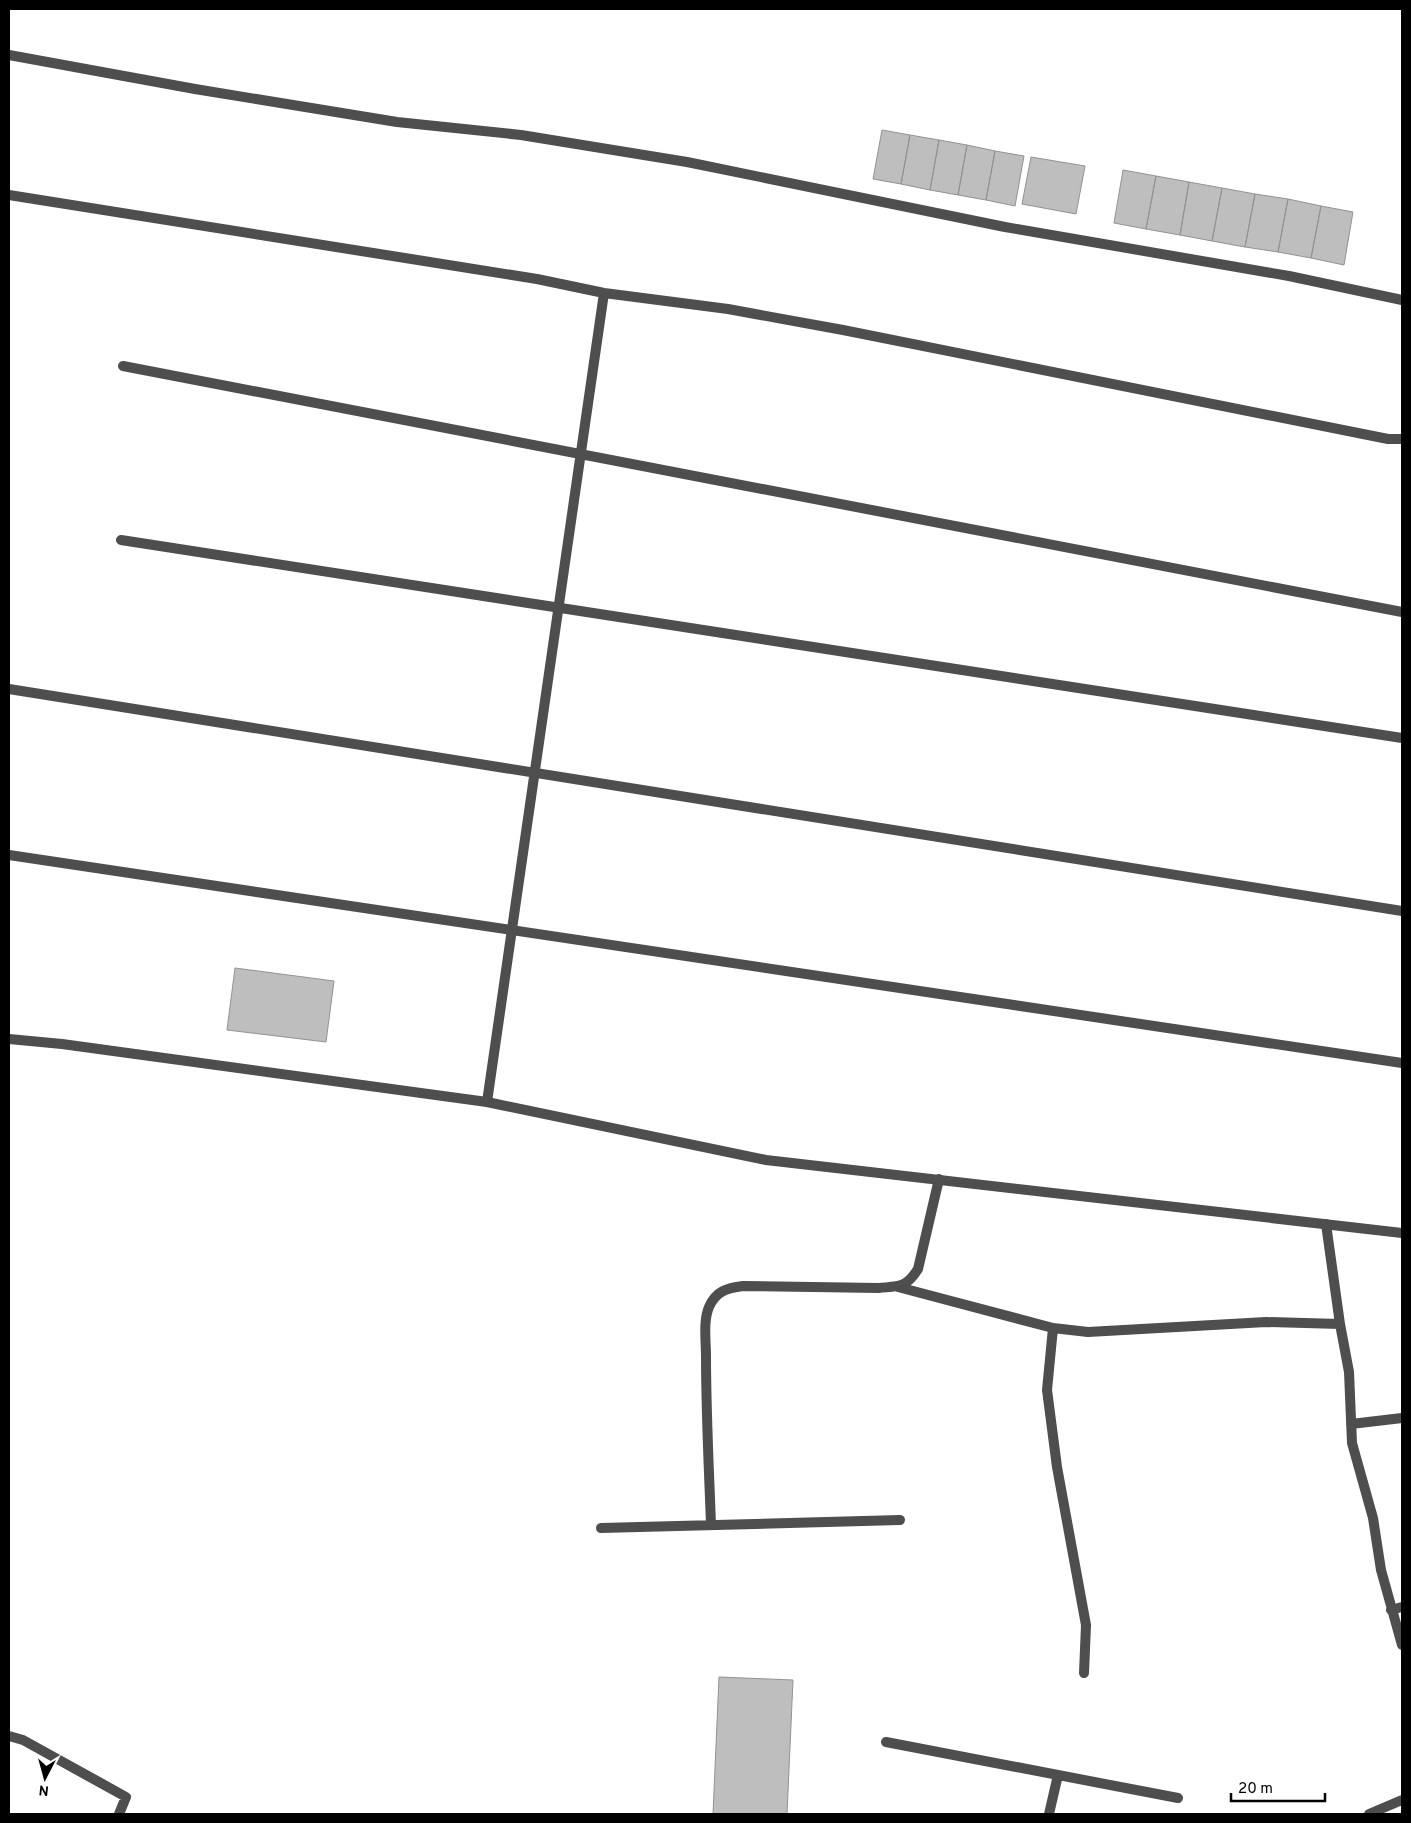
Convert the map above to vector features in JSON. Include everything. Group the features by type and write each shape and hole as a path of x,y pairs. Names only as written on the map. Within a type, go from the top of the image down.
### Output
{"street":[{"path":"9,55 195,89 368,117 521,134 687,162 1005,227 1289,276 1402,300"},
{"path":"9,195 528,277 604,294 728,309 843,330 1369,435 1402,439"},
{"path":"487,1102 604,294"},
{"path":"123,366 1402,612"},
{"path":"121,540 1402,738"},
{"path":"9,689 1402,911"},
{"path":"9,855 1402,1062"},
{"path":"9,1039 62,1044 487,1102 766,1160 1402,1233"},
{"path":"898,1287 910,1281 918,1269 939,1180"},
{"path":"1326,1224 1340,1324 1349,1372 1352,1442 1373,1518 1381,1570 1402,1645"},
{"path":"711,1526 706,1391 706,1320 709,1308 715,1297 726,1288 743,1286 898,1287 1053,1328 1088,1332 1266,1322 1340,1324"},
{"path":"1053,1328 1047,1390 1057,1466 1086,1626 1084,1673"},
{"path":"1351,1424 1402,1418"},
{"path":"601,1528 900,1520"},
{"path":"1392,1610 1402,1607"},
{"path":"9,1736 23,1740 126,1797 119,1814"},
{"path":"886,1742 1178,1798"},
{"path":"1049,1814 1058,1775"},
{"path":"1368,1814 1402,1800"}],"building":[{"path":"882,130 910,135 901,184 873,179"},
{"path":"910,135 939,140 930,190 901,184"},
{"path":"939,140 967,145 958,195 930,190"},
{"path":"967,145 995,151 986,200 958,195"},
{"path":"995,151 1024,156 1015,206 986,200"},
{"path":"1031,157 1085,166 1076,214 1022,204"},
{"path":"1123,170 1156,176 1146,229 1114,223"},
{"path":"1156,176 1189,182 1180,235 1146,229"},
{"path":"1189,182 1222,188 1212,241 1180,235"},
{"path":"1222,188 1255,194 1245,247 1212,241"},
{"path":"1255,194 1288,199 1278,252 1245,247"},
{"path":"1288,199 1321,206 1311,258 1278,252"},
{"path":"1321,206 1353,212 1344,265 1311,258"},
{"path":"235,968 334,981 326,1042 227,1030"},
{"path":"719,1677 793,1680 787,1814 713,1814"}]}
